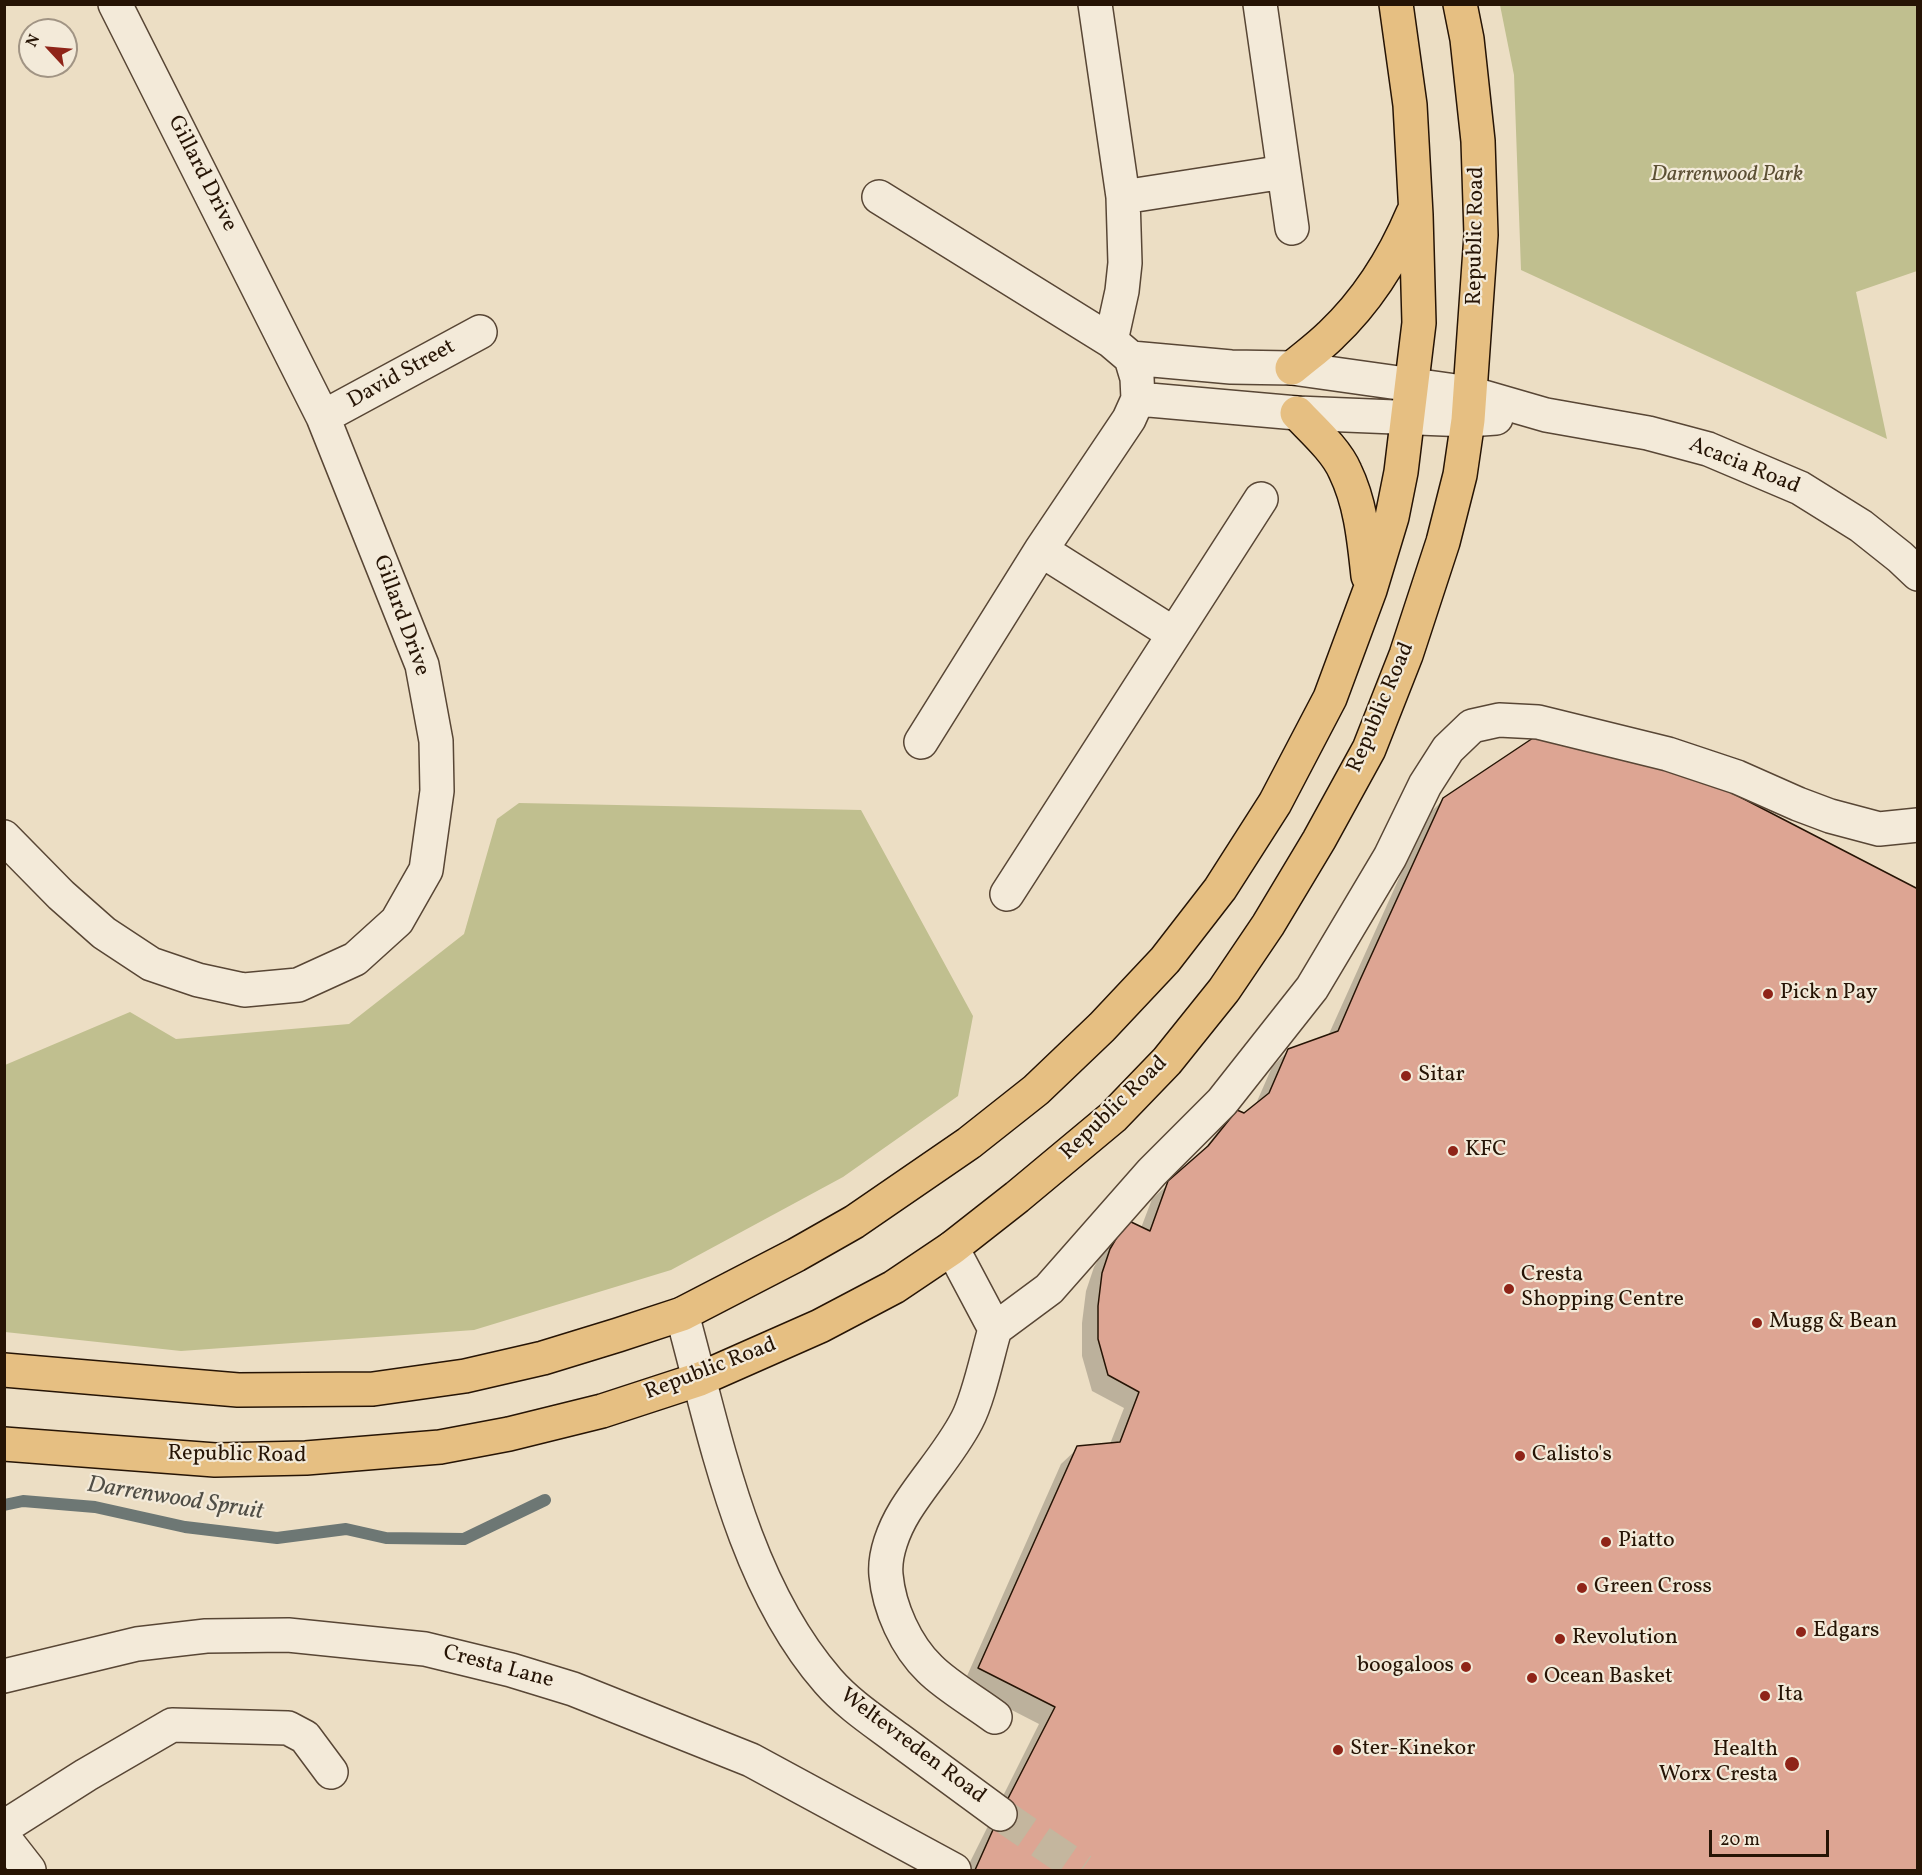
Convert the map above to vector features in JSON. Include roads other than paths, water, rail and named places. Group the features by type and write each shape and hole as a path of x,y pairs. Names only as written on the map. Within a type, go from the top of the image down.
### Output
{"main road":[{"path":"4,1370 238,1390 373,1389 465,1376 543,1358 682,1314 796,1255 864,1215 969,1143 1036,1090 1102,1028 1165,960 1220,889 1275,803 1329,698 1370,590 1392,516 1401,472 1419,323 1410,105 1396,4"},
{"name":"Republic Road","path":"4,1444 215,1460 306,1458 440,1447 509,1434 602,1411 700,1379 820,1326 894,1287 952,1248 1113,1117 1174,1052 1224,990 1268,925 1319,840 1369,749 1406,655 1443,542 1460,475 1469,406 1481,235 1478,141 1467,39 1460,4"},
{"path":"1293,368 1332,334 1371,288 1399,245 1415,207"},
{"path":"1297,413 1345,469 1361,518 1370,590"}],"street":[{"name":"Gillard Drive","path":"4,837 61,895 104,933 151,964 198,981 244,990 298,985 355,959 397,921 426,870 437,791 436,741 422,665 323,417 115,4"},
{"path":"1095,4 1123,197 1124,273 1121,350"},
{"path":"1260,4 1293,228"},
{"path":"1123,197 1284,172"},
{"path":"879,196 1121,350 1137,378 1138,399 1129,419 1041,550 921,742"},
{"name":"David Street","path":"323,417 480,332"},
{"name":"Acacia Road","path":"1121,350 1232,367 1293,368 1412,384 1469,406 1546,415 1648,433 1708,449 1800,488 1861,526 1900,557 1917,574"},
{"path":"1293,368 1297,413"},
{"name":"Acacia Road","path":"1138,399 1297,413 1408,416 1469,406"},
{"path":"1007,894 1261,500"},
{"path":"1041,550 1174,634"},
{"path":"995,1718 930,1669 907,1640 893,1607 886,1575 886,1559 893,1536 904,1513 922,1485 944,1458 968,1418 995,1329 1049,1289 1152,1172 1229,1093 1312,988 1390,857 1425,785 1448,749 1472,726 1499,720 1538,722 1668,754 1737,777 1830,816 1879,829 1917,825"},
{"path":"952,1248 995,1329"},
{"name":"Weltevreden Road","path":"682,1314 745,1531 755,1559 791,1632 829,1682 855,1707 1000,1814"},
{"name":"Cresta Lane","path":"4,1676 137,1644 206,1636 288,1635 425,1649 511,1670 573,1689 751,1760 954,1870"},
{"path":"4,1827 86,1775 172,1725 288,1728 304,1737 332,1772"},
{"path":"4,1838 28,1870"}],"waterway":[{"name":"Darrenwood Spruit","path":"4,1505 23,1501 95,1507 185,1527 277,1538 346,1529 386,1538 464,1539 545,1500"}],"tunnel":[{"path":"1000,1814 1082,1870"}],"place":[{"name":"Pick n Pay","path":"1768,994"},
{"name":"Sitar","path":"1406,1076"},
{"name":"KFC","path":"1453,1151"},
{"name":"Cresta Shopping Centre","path":"1509,1289"},
{"name":"Mugg & Bean","path":"1757,1323"},
{"name":"Calisto's","path":"1520,1456"},
{"name":"Piatto","path":"1606,1542"},
{"name":"Green Cross","path":"1582,1588"},
{"name":"Edgars","path":"1801,1632"},
{"name":"Revolution","path":"1560,1639"},
{"name":"boogaloos","path":"1466,1667"},
{"name":"Ocean Basket","path":"1532,1678"},
{"name":"Ita","path":"1765,1696"},
{"name":"Ster-Kinekor","path":"1338,1750"},
{"name":"Health Worx Cresta","path":"1792,1764"}],"park label":[{"name":"Darrenwood Park","path":"1727,176"}]}
